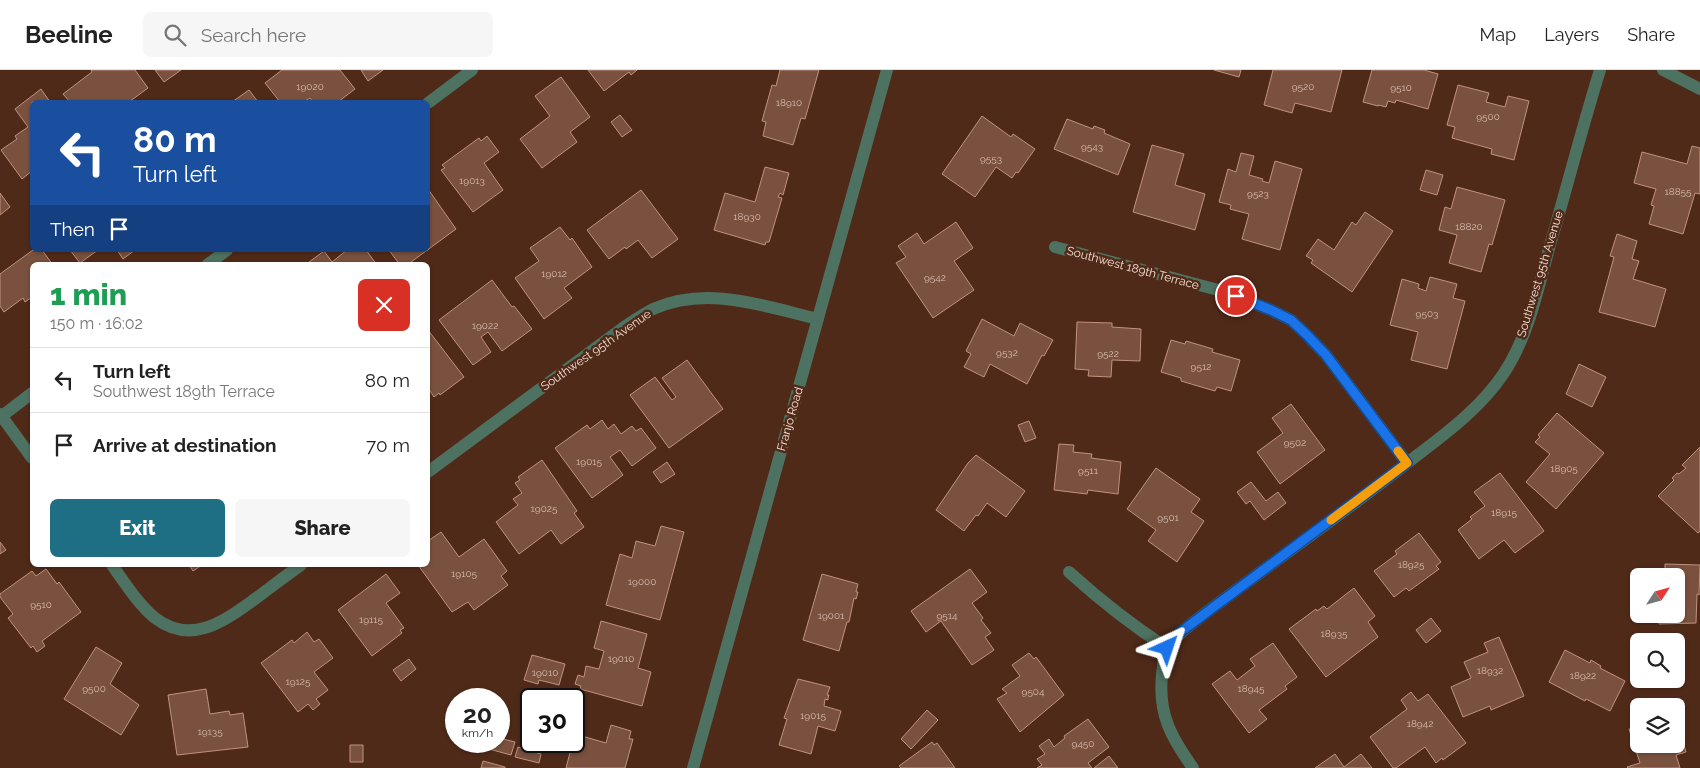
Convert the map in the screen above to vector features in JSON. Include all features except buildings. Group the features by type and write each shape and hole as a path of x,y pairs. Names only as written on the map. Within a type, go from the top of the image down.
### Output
{"street":[{"path":"430,102 472,70"},
{"name":"Franjo Road","path":"693,768 887,70"},
{"name":"Southwest 95th Avenue","path":"1167,648 1178,634 1458,424 1477,406 1501,377 1514,354 1537,293 1600,70"},
{"path":"1663,70 1700,89"},
{"name":"Southwest 189th Terrace","path":"1055,247 1222,291 1291,320 1326,355 1407,463"},
{"path":"211,262 224,252"},
{"name":"Southwest 95th Avenue","path":"430,471 624,327 653,309 693,299 724,298 818,319"},
{"path":"30,395 1,415 30,455"},
{"path":"114,567 140,602 156,619 174,628 191,630 210,628 225,620 298,567"},
{"path":"1069,572 1144,633 1167,648 1163,664 1161,702 1172,736 1193,768"}],"slow traffic":[{"path":"1331,520 1407,463 1398,451"}],"route":[{"path":"1167,648 1178,634 1407,463 1326,355 1308,336 1291,320 1249,300 1236,296"}]}
